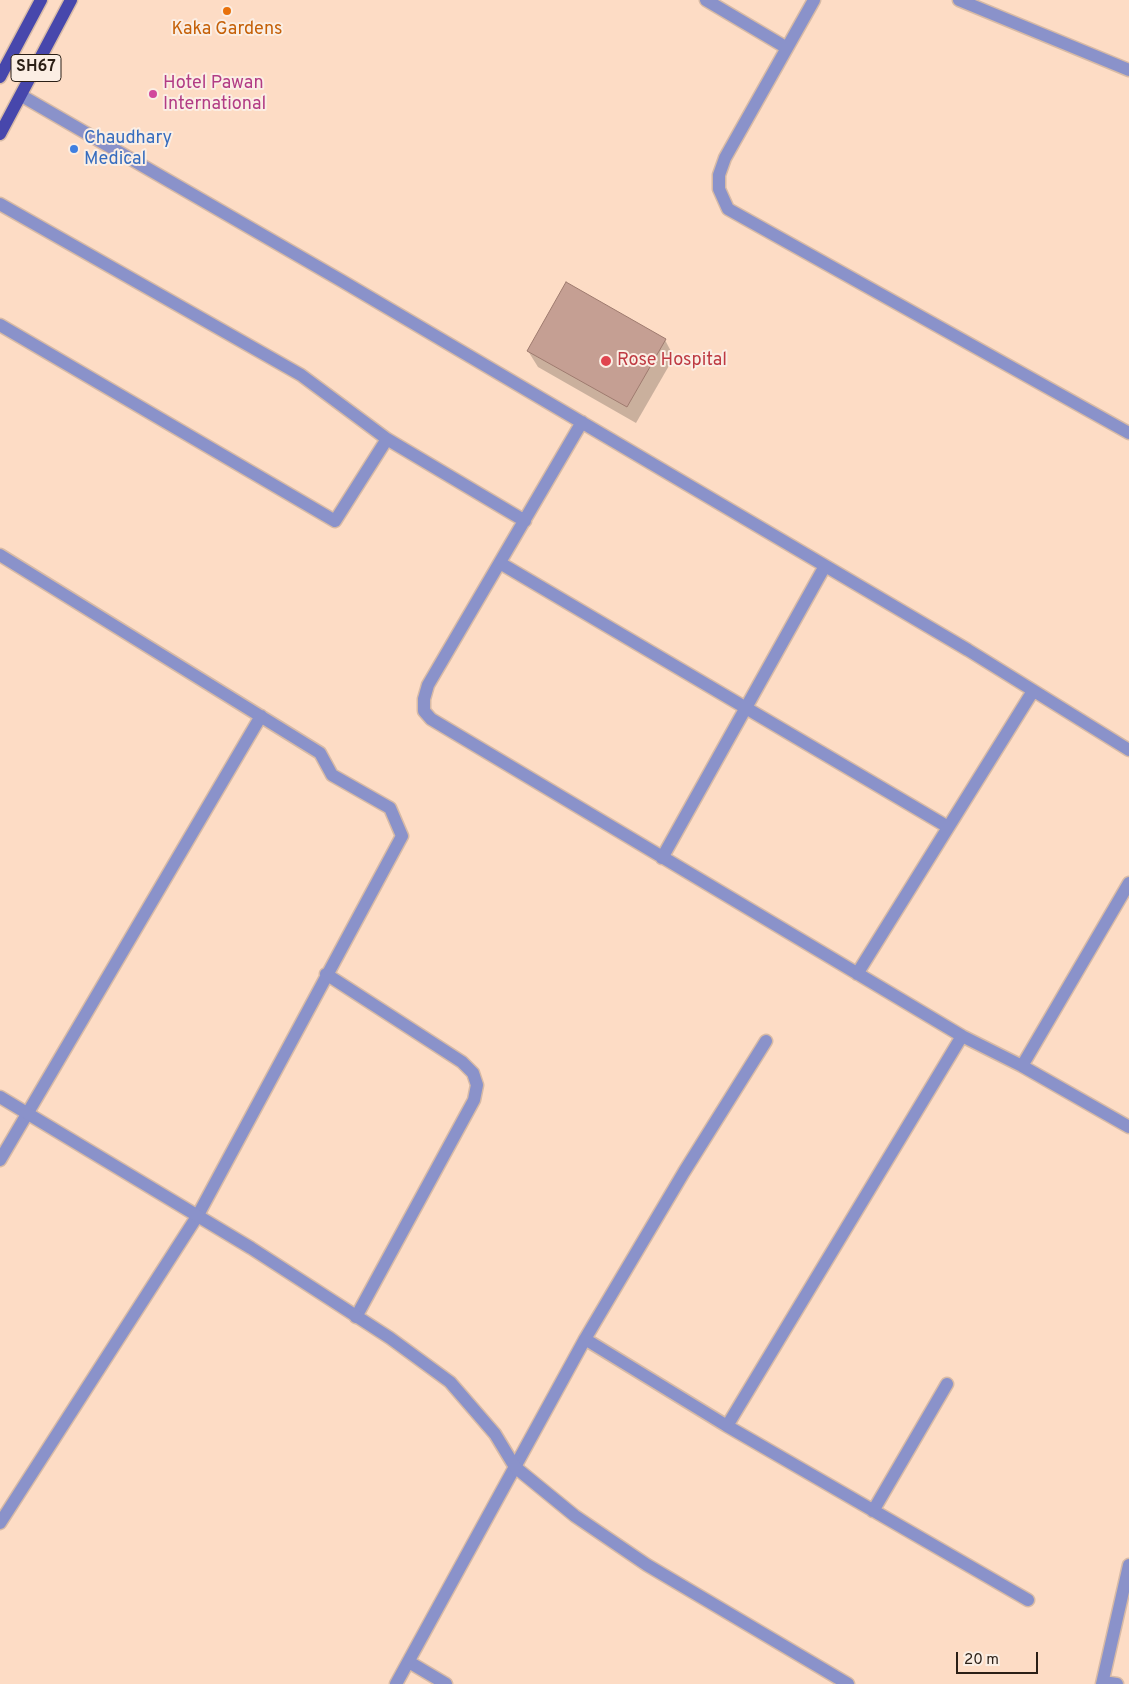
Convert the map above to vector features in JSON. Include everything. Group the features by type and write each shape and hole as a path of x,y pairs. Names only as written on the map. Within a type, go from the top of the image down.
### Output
{"main road":[{"name":"SH67","path":"0,77 41,0"},
{"name":"SH67","path":"0,134 22,96 71,0"}],"street":[{"path":"706,0 787,48"},
{"path":"814,0 725,158 719,175 719,189 728,210 1129,433"},
{"path":"959,0 1129,70"},
{"path":"22,96 582,422 1129,750"},
{"path":"0,204 301,375 387,439 525,521"},
{"path":"0,325 335,521 387,439"},
{"path":"582,422 428,685 424,699 424,711 442,727 962,1036 1022,1066 1129,1127"},
{"path":"0,555 320,752 332,775 390,808 402,836 326,974 198,1215 0,1523"},
{"path":"500,562 948,827"},
{"path":"662,858 825,566"},
{"path":"857,974 1033,691"},
{"path":"0,1160 261,716"},
{"path":"1022,1066 1129,883"},
{"path":"326,974 462,1062 473,1073 478,1085 474,1100 356,1316"},
{"path":"727,1426 962,1036"},
{"path":"396,1684 585,1339 684,1172 766,1041"},
{"path":"0,1097 198,1215 390,1338 450,1382 495,1434 515,1467 575,1516 647,1565 848,1684"},
{"path":"585,1339 727,1426 1028,1600"},
{"path":"873,1511 947,1384"},
{"path":"1117,1684 1103,1683 1129,1565"},
{"path":"409,1662 446,1684"}],"building":[{"path":"566,282 666,339 627,407 527,351"}],"place":[{"name":"Kaka Gardens","path":"227,11"},
{"name":"Hotel Pawan International","path":"153,94"},
{"name":"Chaudhary Medical","path":"74,149"},
{"name":"Rose Hospital","path":"606,361"}]}
